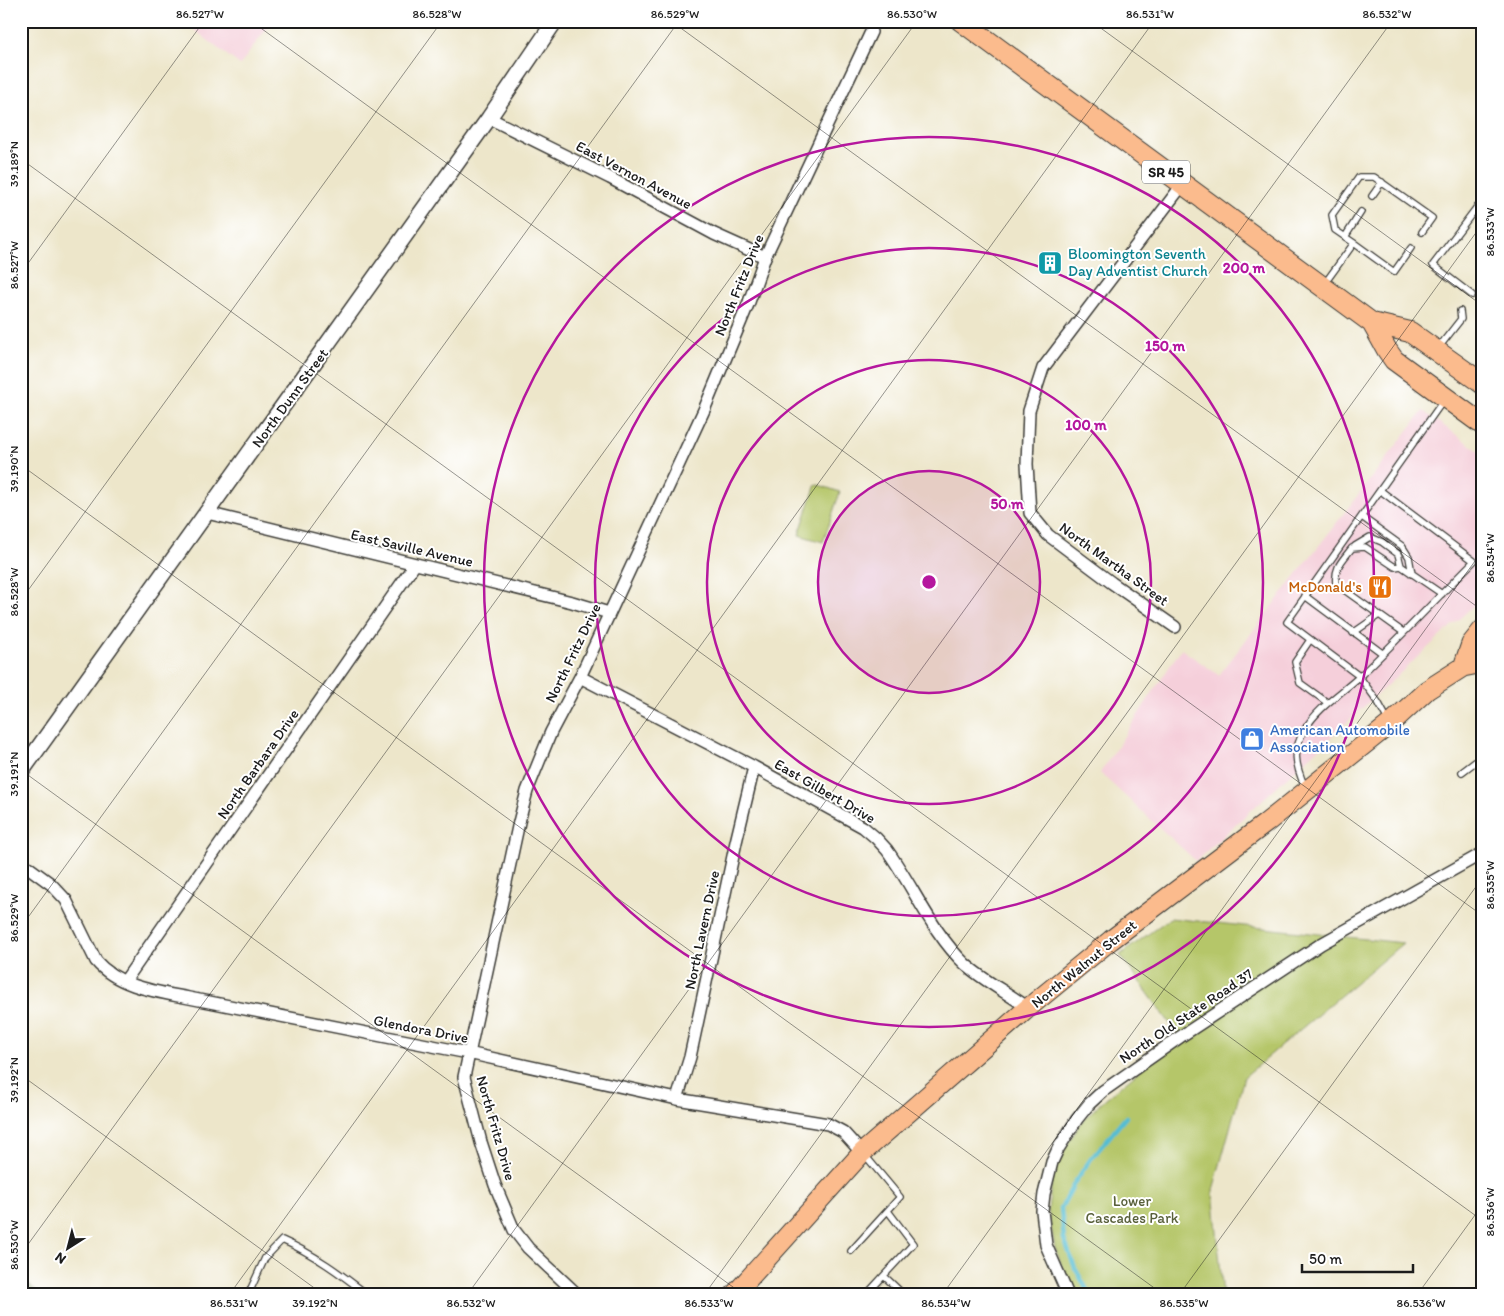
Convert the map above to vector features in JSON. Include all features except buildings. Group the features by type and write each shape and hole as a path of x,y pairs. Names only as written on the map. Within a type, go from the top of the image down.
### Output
{"highway":[{"name":"SR 45","path":"960,21 1372,323 1392,357 1483,426"},
{"name":"SR 45","path":"1372,323 1410,332 1483,384"}],"main road":[{"path":"1464,667 1471,644 1483,629"},
{"name":"North Walnut Street","path":"734,1295 862,1153 1028,1008 1111,940 1266,823 1306,789 1390,724 1427,690 1464,667 1483,663"}],"street":[{"name":"North Dunn Street","path":"21,772 207,514 556,21"},
{"name":"North Fritz Drive","path":"578,1295 528,1248 514,1230 495,1185 464,1077 519,822 527,791 550,732 580,677 704,410 749,302 765,257 871,32"},
{"name":"East Vernon Avenue","path":"489,118 610,178 722,238 765,257"},
{"name":"North Martha Street","path":"1176,627 1112,583 1048,535 1030,513 1026,464 1029,411 1043,368 1182,184"},
{"name":"East Saville Avenue","path":"207,514 572,602 609,613"},
{"name":"North Barbara Drive","path":"125,981 415,564"},
{"name":"East Gilbert Drive","path":"580,677 846,817 876,838 899,866 941,935 955,952 977,972 1028,1008"},
{"name":"North Lavern Drive","path":"677,1099 690,1057 754,767"},
{"name":"North Old State Road 37","path":"1068,1295 1054,1267 1046,1245 1042,1211 1050,1169 1058,1149 1072,1126 1089,1104 1180,1037 1321,944 1483,853"},
{"name":"Glendora Drive","path":"21,862 59,892 73,912 96,961 103,969 125,981 162,993 468,1053 677,1099 828,1124 843,1132 862,1153"}],"lane":[{"path":"1411,248 1394,272 1335,230 1332,215 1359,178 1374,176 1432,218 1422,232"},
{"path":"1372,196 1382,182"},
{"path":"1472,295 1433,265 1477,207 1483,210"},
{"path":"1345,237 1361,212"},
{"path":"1322,286 1354,243"},
{"path":"1432,347 1443,342 1448,336 1461,319 1460,311"},
{"path":"1390,724 1360,676 1287,622 1446,398"},
{"path":"1306,789 1297,768 1296,751 1304,729 1313,716 1360,676 1474,561 1381,491"},
{"path":"1362,517 1402,546 1409,557 1412,574"},
{"path":"1403,632 1336,584 1335,574 1339,565 1352,548 1370,537 1382,542 1398,554 1402,566 1442,594"},
{"path":"1352,548 1365,547 1395,566 1402,566"},
{"path":"1305,596 1382,654"},
{"path":"1354,633 1379,615"},
{"path":"1310,640 1295,662 1300,683 1328,703"},
{"path":"1462,772 1483,756"},
{"path":"851,1251 900,1197 862,1153"},
{"path":"866,1295 913,1244 888,1211"},
{"path":"248,1295 265,1258 282,1240 326,1263 368,1295"},
{"path":"884,1276 904,1295"}],"shaded area":[{"path":"183,21 272,21 240,65"},
{"path":"1423,411 1483,454 1483,597 1196,861 1100,773 1181,649 1219,675"}],"green space":[{"path":"816,484 840,492 823,542 799,535"},
{"name":"Lower Cascades Park","path":"1170,918 1403,943 1244,1077 1213,1190 1223,1295 1076,1295 1055,1248 1048,1210 1052,1180 1063,1151 1081,1122 1105,1099 1180,1037 1120,955"},
{"path":"21,1279 42,1295 21,1295"}],"waterway":[{"path":"1090,1295 1075,1268 1064,1239 1061,1208 1090,1160 1126,1117"}],"place":[{"name":"Bloomington Seventh Day Adventist Church","path":"1050,263"},
{"name":"McDonald's","path":"1380,587"},
{"name":"American Automobile Association","path":"1252,739"}]}
